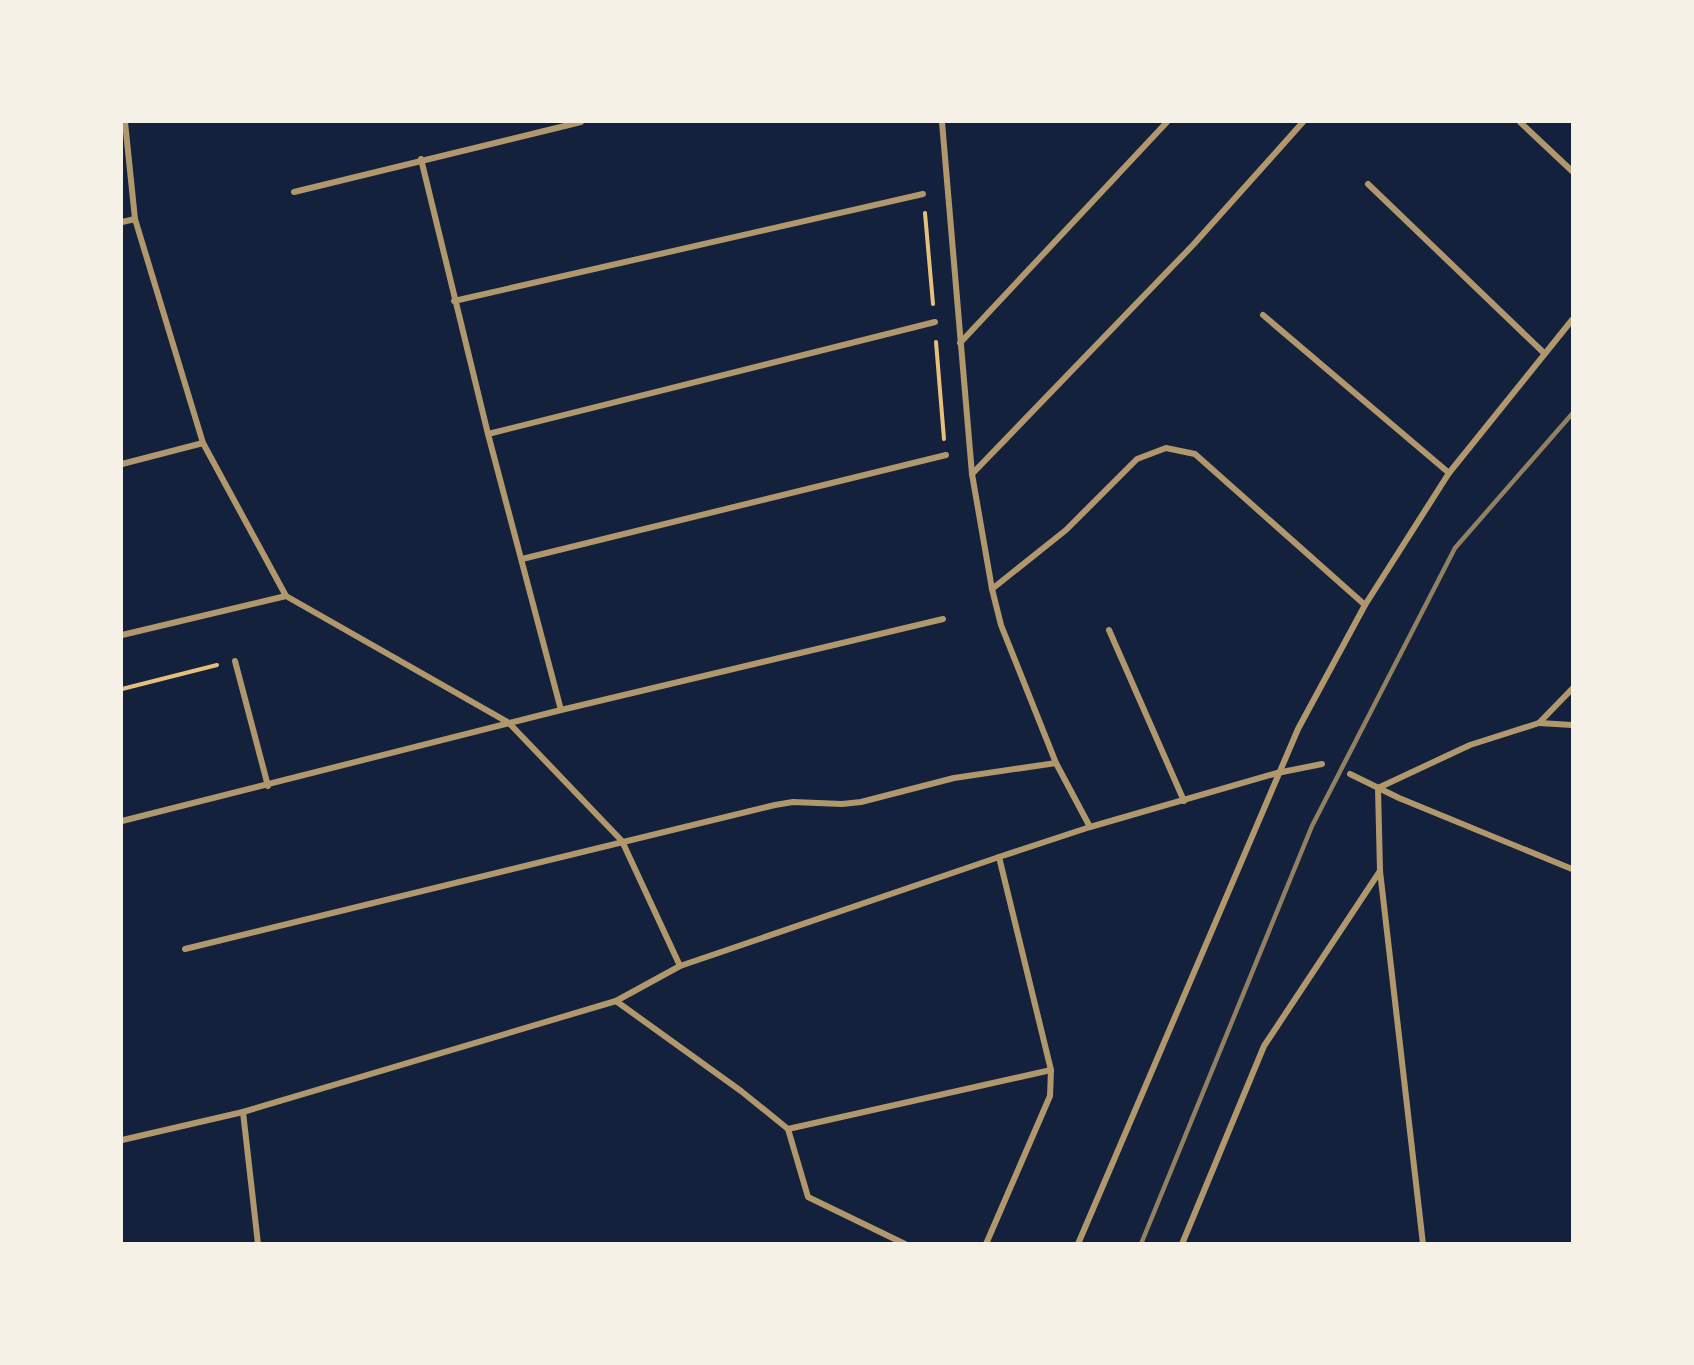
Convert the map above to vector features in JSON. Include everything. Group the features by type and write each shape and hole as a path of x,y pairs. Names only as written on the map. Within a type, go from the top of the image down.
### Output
{"street":[{"path":"125,122 135,219 203,443 286,596 509,723 622,841 680,966"},
{"path":"294,192 421,159 581,122"},
{"path":"942,122 972,474 992,589 1001,625 1056,763 1090,827"},
{"path":"960,343 1167,122"},
{"path":"972,474 1193,245 1303,122"},
{"path":"1520,122 1572,171"},
{"path":"421,159 454,301 561,710"},
{"path":"1368,184 1544,353"},
{"path":"454,301 923,195"},
{"path":"122,222 135,219"},
{"path":"1263,315 1449,473"},
{"path":"1078,1244 1277,773 1298,729 1365,605 1449,473 1572,320"},
{"path":"488,434 935,322"},
{"path":"122,464 203,443"},
{"path":"992,589 1066,530 1137,459 1166,448 1195,454 1365,605"},
{"path":"522,559 946,455"},
{"path":"122,635 286,596"},
{"path":"122,821 268,786 561,710 944,619"},
{"path":"1110,630 1184,801"},
{"path":"235,661 268,786"},
{"path":"1539,723 1572,688"},
{"path":"1378,788 1470,745 1539,723 1572,725"},
{"path":"185,949 622,841 793,802 842,804 861,802 954,778 1056,763"},
{"path":"122,1140 243,1112 616,1001 680,966 999,857 1090,827 1277,773 1322,764"},
{"path":"1350,774 1378,788 1572,869"},
{"path":"1378,788 1380,871 1423,1244"},
{"path":"986,1244 1050,1096 1051,1070 999,857"},
{"path":"1182,1244 1264,1046 1380,871"},
{"path":"616,1001 741,1091 788,1129 808,1197 905,1244"},
{"path":"788,1129 1051,1070"},
{"path":"243,1112 258,1244"}],"path":[{"path":"122,689 235,661"}],"railway":[{"path":"1141,1244 1312,826 1455,548 1572,414"}]}
